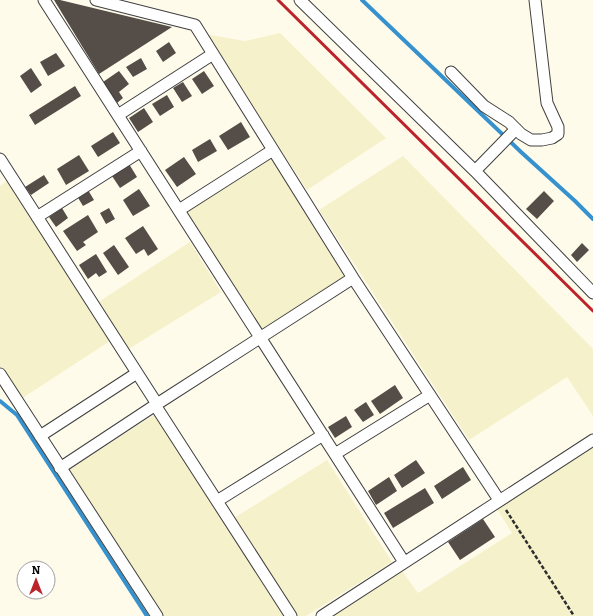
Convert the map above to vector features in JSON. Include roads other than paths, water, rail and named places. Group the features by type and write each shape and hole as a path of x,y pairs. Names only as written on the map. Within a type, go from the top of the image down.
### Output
{"street":[{"path":"44,0 404,562"},
{"path":"96,0 195,25 353,278 499,500"},
{"path":"300,0 475,171 593,293"},
{"path":"451,72 484,106 509,122 513,131 531,140 552,138 558,134 558,127 547,103 535,0"},
{"path":"118,115 213,54"},
{"path":"475,171 513,131"},
{"path":"179,210 273,150"},
{"path":"37,218 141,151"},
{"path":"0,159 291,616"},
{"path":"60,468 156,404 353,278"},
{"path":"40,436 137,373"},
{"path":"0,374 157,616"},
{"path":"335,454 430,394"},
{"path":"217,501 323,435"},
{"path":"322,616 593,440"}],"waterway":[{"path":"362,0 593,219"},
{"path":"0,401 17,415 147,616"}],"railway":[{"path":"278,0 593,311"}]}
